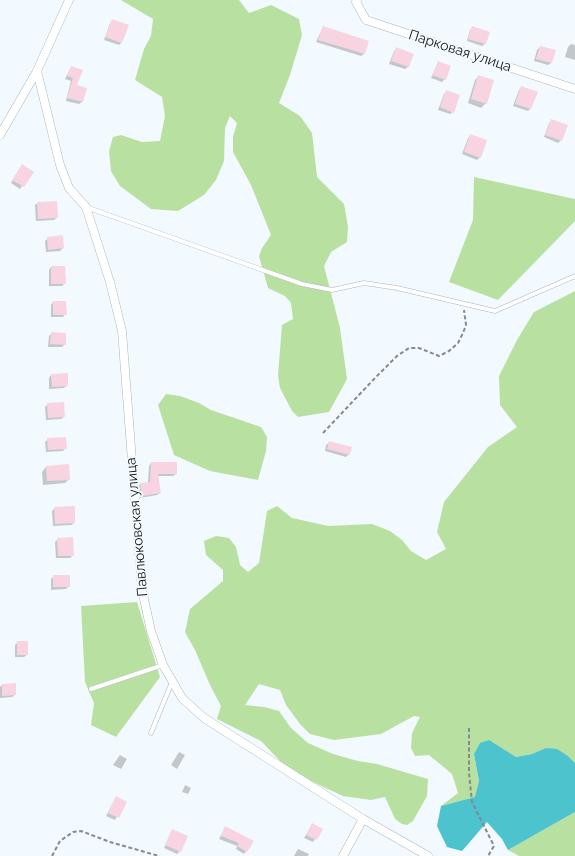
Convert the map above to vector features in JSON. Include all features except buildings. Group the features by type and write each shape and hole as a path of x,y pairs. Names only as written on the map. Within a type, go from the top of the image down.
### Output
{"street":[{"path":"0,135 37,71 69,0"},
{"name":"Парковая улица","path":"356,0 366,20 575,89"},
{"name":"Павлюковская улица","path":"37,71 63,172 70,188 86,207 110,282 122,331 142,590 151,631 163,665 182,698 216,726 363,819 428,856"},
{"path":"343,856 363,819"}],"lane":[{"path":"86,207 302,284 332,290 364,283 397,288 495,311 575,276"},
{"path":"91,689 163,665"},
{"path":"150,733 172,682"}],"path":[{"path":"323,433 391,362 410,348 419,348 439,356 449,352 458,343 466,325 463,303"},
{"path":"469,728 469,773 472,802 494,846 488,856"},
{"path":"52,856 60,841 73,832 81,831 110,842 159,856"}],"green space":[{"path":"121,0 239,0 249,13 271,5 299,19 302,35 279,103 300,116 312,133 317,177 344,204 348,227 347,242 331,252 324,266 340,328 347,379 329,412 298,417 292,411 280,388 278,375 282,325 293,319 291,303 285,296 268,288 259,256 271,235 251,185 233,152 233,137 237,123 230,116 225,128 224,161 216,180 204,195 178,211 151,209 120,186 111,171 109,151 113,137 121,135 142,142 160,141 165,116 162,97 135,80 144,49 151,36 153,19"},
{"path":"474,177 575,199 575,221 498,300 449,282 473,220"},
{"path":"575,291 575,763 568,756 547,748 532,754 516,757 488,740 474,754 479,781 476,797 441,806 458,793 452,774 429,755 415,756 411,748 412,733 420,717 414,716 381,734 334,740 310,734 286,705 280,690 259,684 245,705 279,711 291,728 308,743 333,754 377,764 428,779 427,796 413,821 407,825 402,824 395,819 385,797 371,800 343,796 300,776 282,763 261,741 217,719 221,706 185,632 190,609 223,581 223,570 206,555 204,541 216,536 229,538 236,547 240,565 248,572 259,563 267,511 277,506 292,518 328,526 372,524 390,531 402,540 411,551 426,560 446,549 437,532 444,502 488,447 517,427 500,405 499,376 517,340 534,312"},
{"path":"166,394 180,396 211,410 261,427 267,437 266,451 258,480 210,471 174,455 158,405"},
{"path":"137,602 160,677 116,737 91,725 94,703 85,682 81,606"},
{"path":"575,812 575,856 519,856 508,850"}],"water":[{"path":"489,740 516,757 532,754 546,748 557,749 568,756 575,763 575,812 508,850 502,839 487,822 462,851 447,847 437,826 441,806 475,797 479,781 474,754 480,743"}]}
